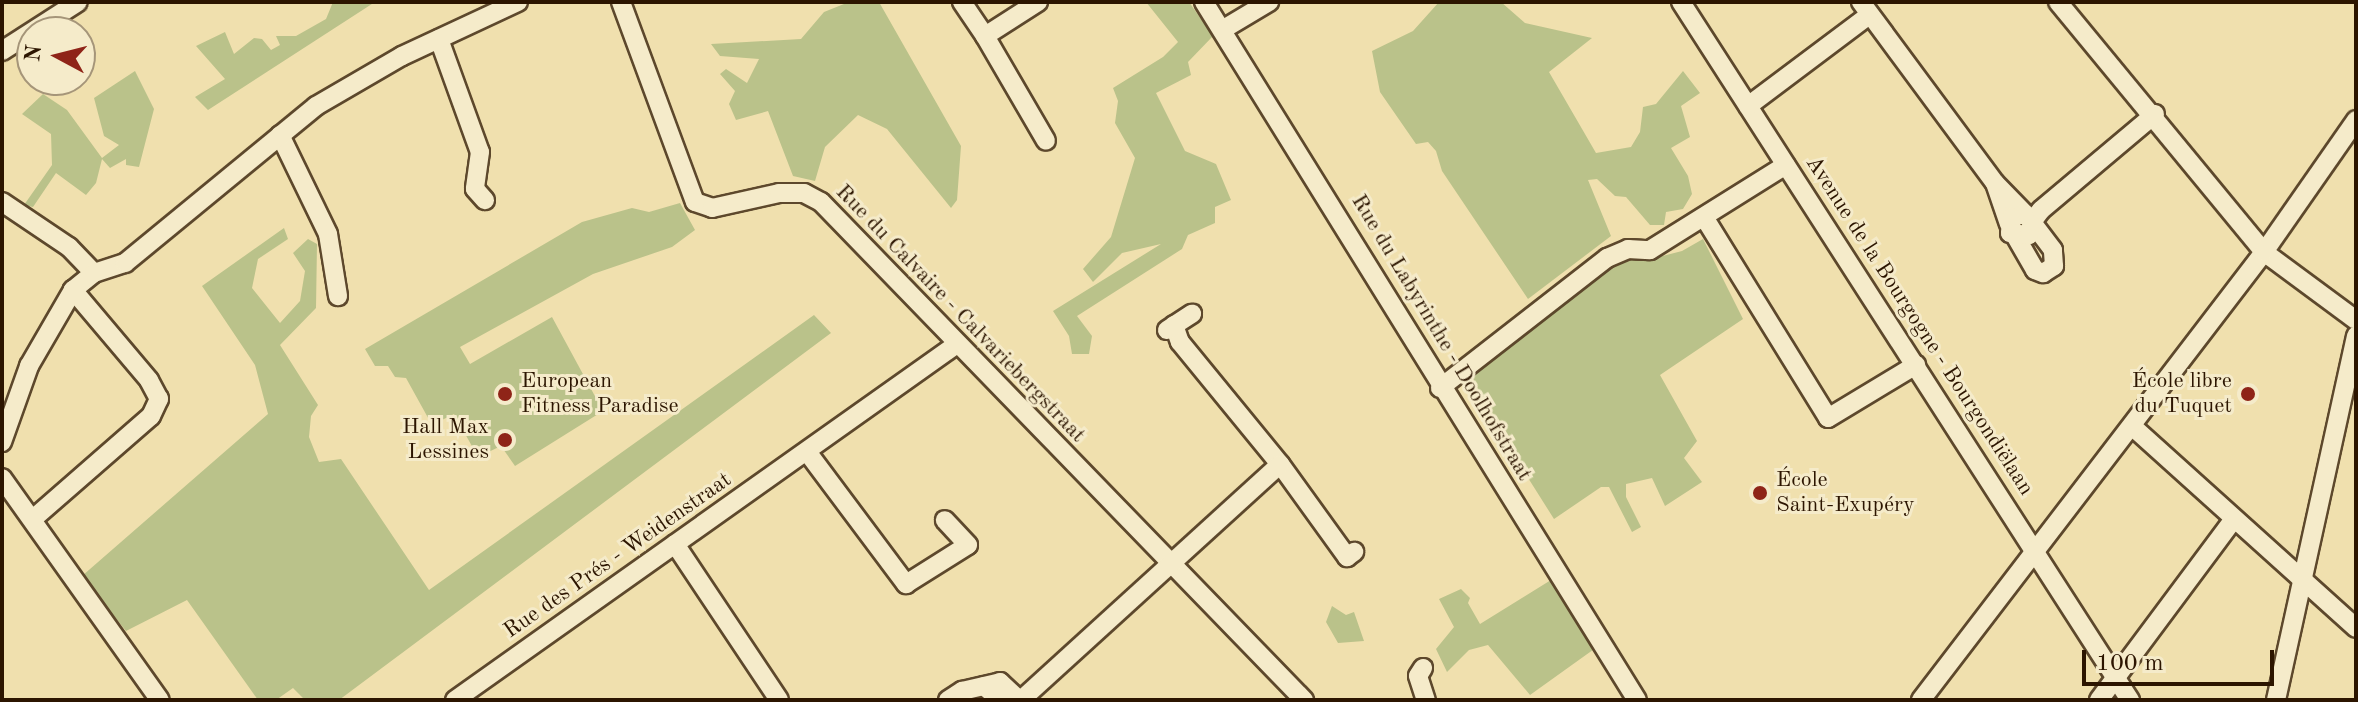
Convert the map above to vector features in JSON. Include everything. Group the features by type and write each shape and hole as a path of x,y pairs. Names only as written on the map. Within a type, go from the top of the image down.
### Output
{"street":[{"path":"2,51 78,2"},
{"path":"2,442 29,366 73,290 94,273 125,263 280,135 356,80 518,2"},
{"path":"623,5 642,2"},
{"path":"962,2 1046,141"},
{"path":"985,36 1038,2"},
{"name":"Rue du Labyrinthe - Doolhofstraat","path":"1204,2 1440,388 1637,700"},
{"path":"1222,30 1269,2"},
{"name":"Avenue de la Bourgogne - Bourgondiëlaan","path":"1681,2 2130,700"},
{"path":"2058,2 2155,114 2264,252 2356,320"},
{"name":"Rue du Calvaire - Calvariebergstraat","path":"623,5 695,202 712,208 779,193 804,193 821,202 1304,700"},
{"path":"1748,106 1865,9 1995,183 2021,224 2155,114"},
{"path":"439,39 476,138 480,152 475,189 485,200"},
{"path":"1921,700 2133,427 2264,252 2356,120"},
{"path":"280,135 328,234 338,296"},
{"path":"1440,388 1607,258 1628,249 1650,250 1786,165"},
{"path":"2,202 69,247 94,273"},
{"path":"1704,217 1828,418 1916,365"},
{"path":"34,518 151,416 159,399 149,380 73,290"},
{"path":"1192,314 1170,327 1180,342 1280,464 1347,557 1354,552"},
{"path":"2276,700 2300,579 2356,336"},
{"name":"Rue des Prés - Weidenstraat","path":"455,700 808,453 957,344"},
{"path":"2133,427 2356,628"},
{"path":"808,453 906,584 968,545 945,520"},
{"path":"948,700 1000,682 1020,700 1173,565 1280,464"},
{"path":"2,478 34,518 160,700"},
{"path":"2099,700 2233,520"},
{"path":"675,544 779,700"},
{"path":"1423,668 1418,676 1426,700"},
{"path":"984,686 1000,700"}],"green space":[{"path":"333,2 375,2 208,110 195,97 225,79 196,46 225,32 234,54 254,38 262,39 271,50 280,45 276,36 296,36 326,19"},
{"path":"849,2 879,2 961,146 957,200 951,208 887,129 858,115 825,147 815,181 793,176 768,111 736,120 729,104 735,91 720,74 726,69 747,83 759,59 720,56 711,44 801,39 824,12"},
{"path":"1146,2 1189,2 1213,36 1188,62 1191,75 1156,93 1185,151 1216,164 1231,200 1215,207 1215,223 1188,235 1182,249 1077,316 1092,336 1089,354 1072,354 1069,336 1053,311 1161,244 1122,253 1093,282 1083,269 1111,237 1135,158 1115,123 1118,101 1113,88 1163,57 1178,42"},
{"path":"1439,2 1501,2 1525,23 1592,38 1549,72 1596,153 1631,147 1640,132 1643,107 1656,104 1683,71 1700,93 1681,106 1690,137 1671,148 1688,176 1692,194 1683,209 1666,212 1664,225 1650,225 1626,197 1615,196 1597,179 1588,180 1611,236 1528,299 1442,171 1436,151 1428,142 1416,144 1380,92 1372,51 1413,31"},
{"path":"135,71 154,109 139,167 126,165 126,159 110,168 102,159 96,183 86,195 56,173 33,207 24,205 52,165 51,134 22,114 41,96 46,96 67,110 102,158 119,145 104,136 94,98"},
{"path":"680,203 695,230 672,247 593,274 460,347 470,364 552,317 603,411 515,466 501,446 478,457 454,414 432,425 406,378 395,377 388,366 375,366 365,349 582,222 632,208 649,212"},
{"path":"284,228 288,239 258,259 252,288 280,323 300,301 305,271 293,253 308,239 317,244 316,308 280,345 318,405 311,416 309,437 319,462 341,459 429,590 814,315 831,333 339,700 305,700 293,688 276,700 258,700 187,600 126,631 82,576 268,414 255,365 202,286"},
{"path":"1703,239 1743,319 1660,375 1697,441 1684,458 1702,482 1665,506 1652,478 1626,484 1626,497 1641,527 1632,532 1609,487 1601,487 1554,519 1466,380 1607,269 1631,258 1651,259 1682,251"},
{"path":"1551,580 1597,647 1530,695 1488,645 1469,650 1447,672 1436,649 1454,627 1439,599 1461,589 1470,598 1468,603 1480,624"},
{"path":"1332,606 1346,615 1354,612 1364,641 1338,643 1326,622"}],"place":[{"name":"European Fitness Paradise","path":"505,394"},
{"name":"École libre du Tuquet","path":"2248,394"},
{"name":"Hall Max Lessines","path":"505,440"},
{"name":"École Saint-Exupéry","path":"1760,493"}]}
